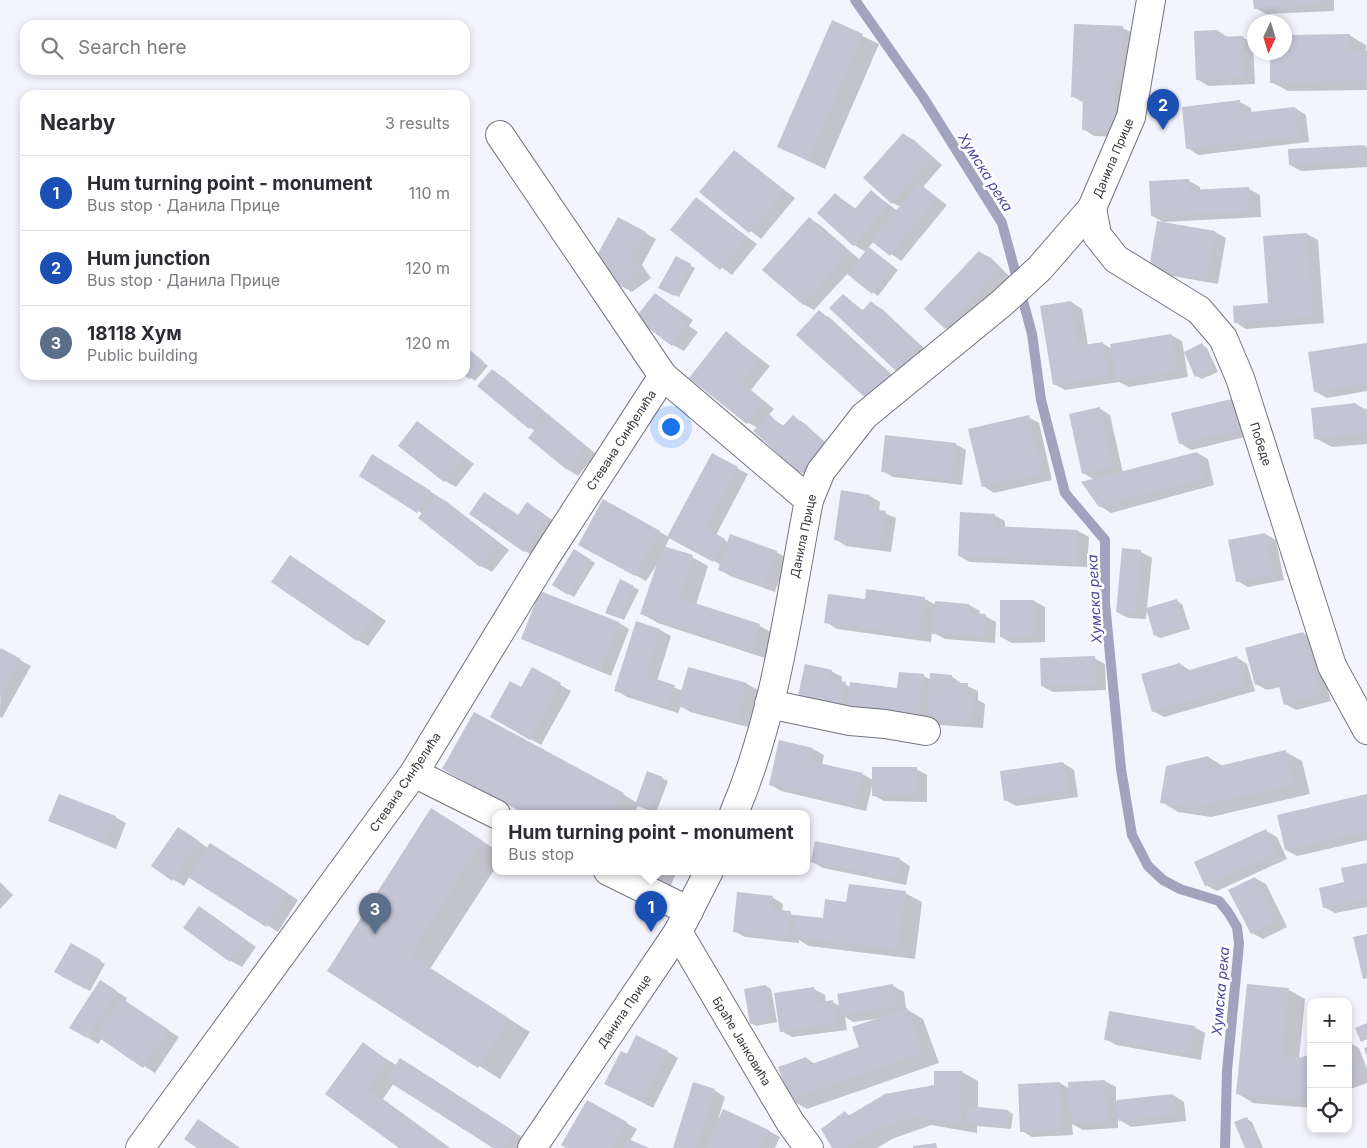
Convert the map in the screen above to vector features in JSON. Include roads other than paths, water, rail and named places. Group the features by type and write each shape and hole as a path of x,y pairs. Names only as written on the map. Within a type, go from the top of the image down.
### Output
{"street":[{"name":"Данила Прице","path":"735,810 745,787 769,704 809,500 821,471 864,416 1002,303 1040,268 1092,208 1132,118 1151,0"},
{"path":"500,135 663,376 809,500"},
{"name":"Победе","path":"1092,208 1097,235 1116,259 1199,310 1223,338 1240,378 1332,666 1367,730"},
{"name":"Стевана Синђелића","path":"140,1148 414,773 544,558 663,376"},
{"path":"769,704 850,721 885,724 926,732"},
{"path":"414,773 492,812"},
{"path":"614,875 683,921"},
{"name":"Данила Прице","path":"532,1148 683,921 708,875"},
{"name":"Браће Јанковића","path":"683,921 790,1122 809,1148"}],"waterway":[{"name":"Хумска река","path":"855,0 923,97 1002,223 1032,334 1041,400 1065,493 1105,540 1105,603 1121,769 1132,835 1148,866 1163,880 1180,889 1219,901 1237,927 1239,944 1227,1071 1225,1148"}],"place":[{"name":"Hum junction","path":"1163,130"},
{"name":"Hum turning point - monument","path":"651,932"},
{"name":"18118 Хум","path":"375,934"}]}
